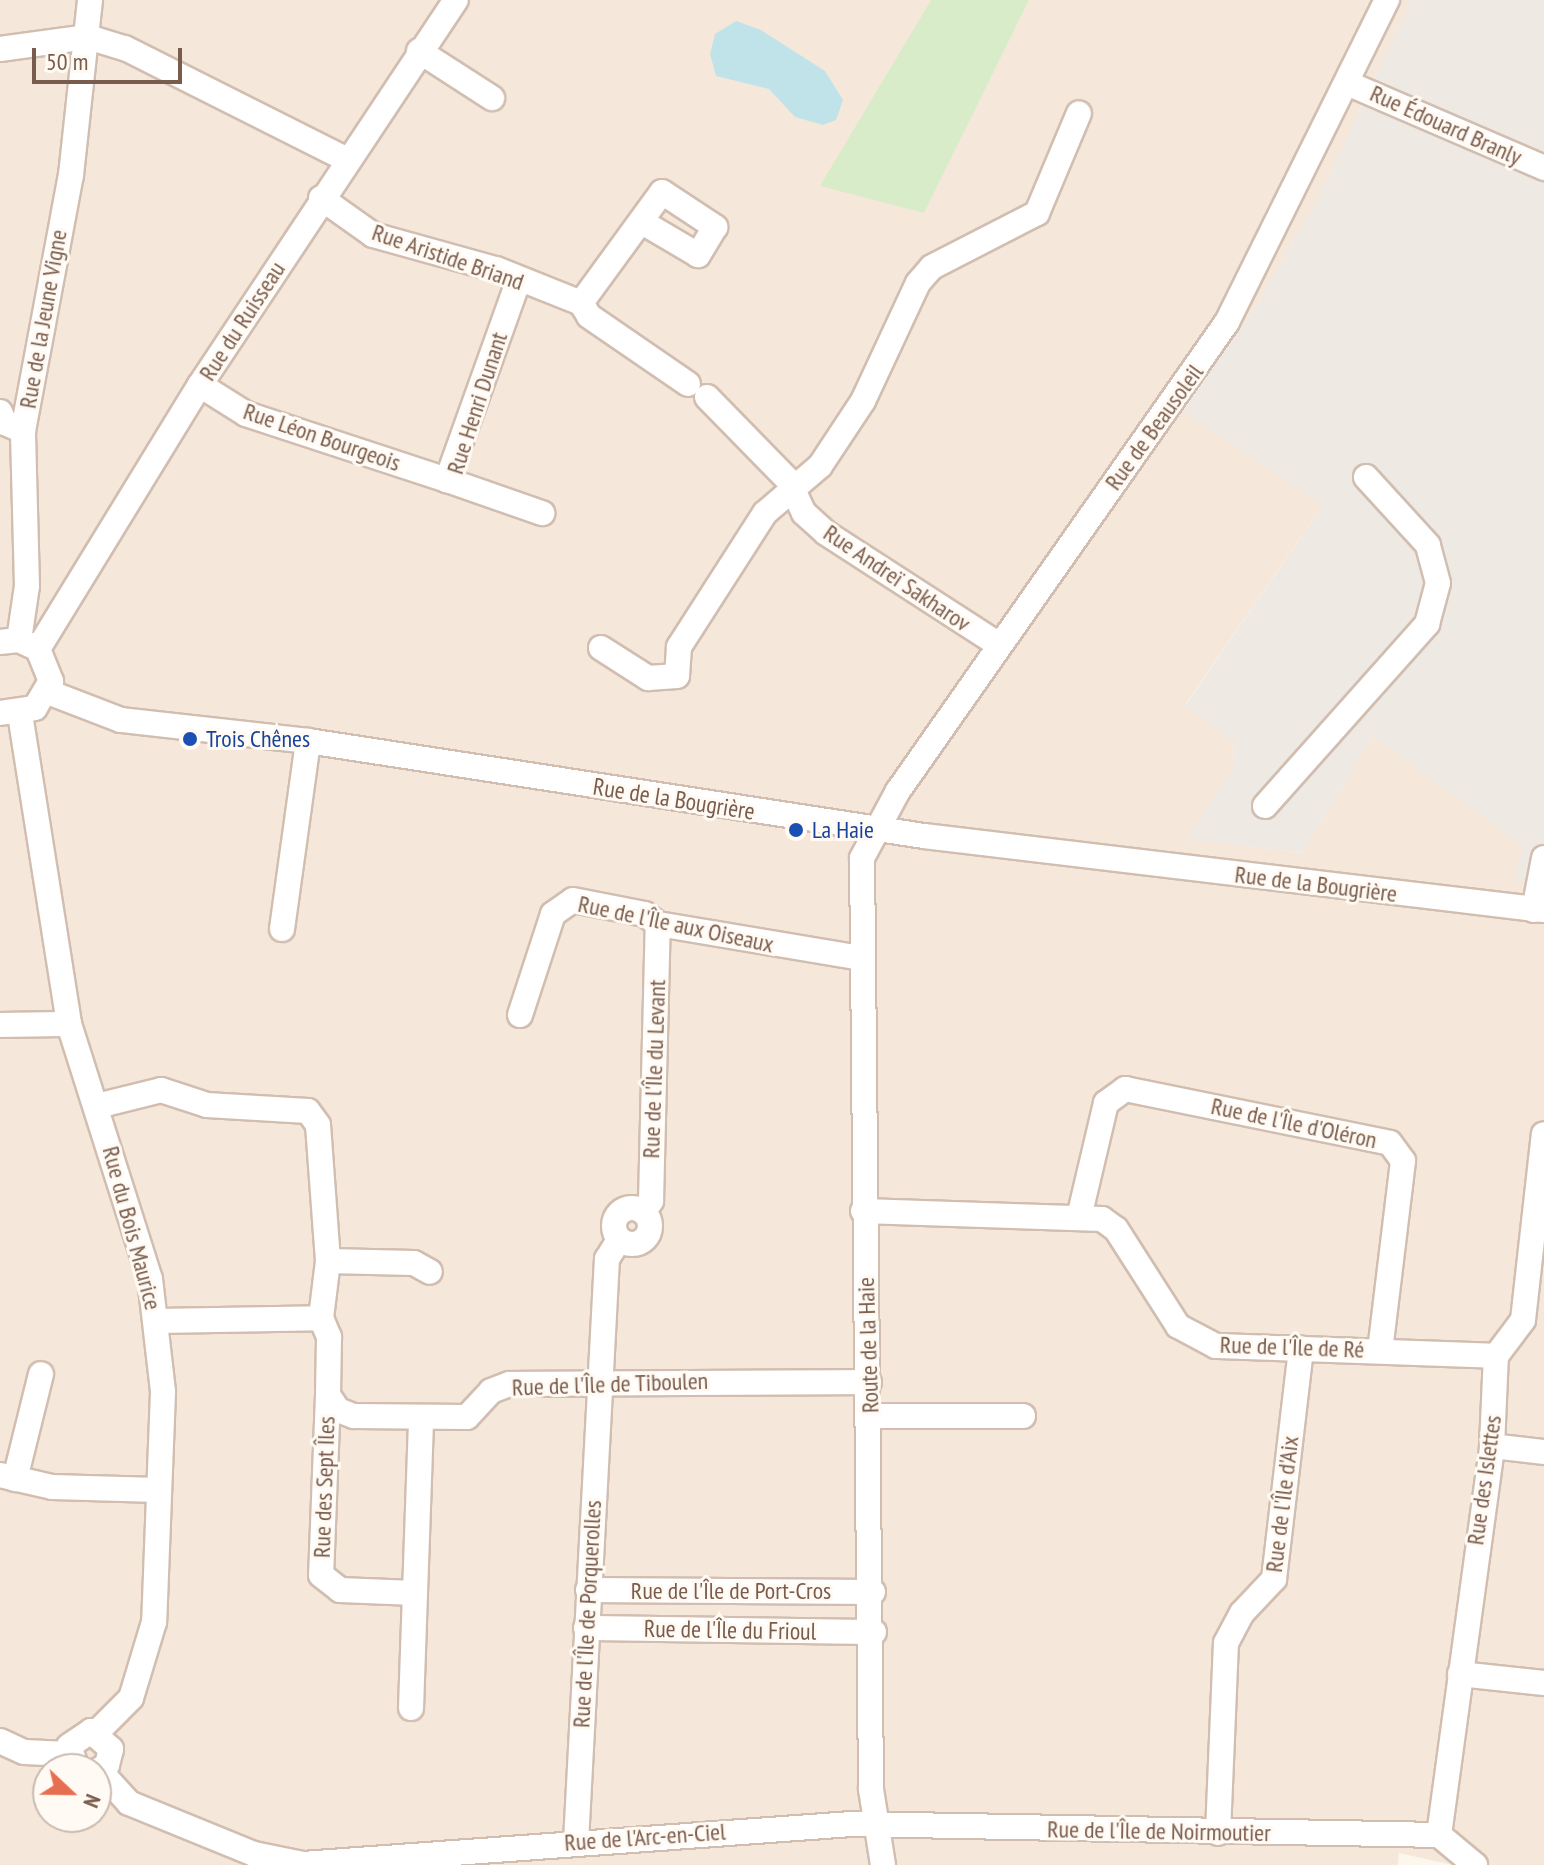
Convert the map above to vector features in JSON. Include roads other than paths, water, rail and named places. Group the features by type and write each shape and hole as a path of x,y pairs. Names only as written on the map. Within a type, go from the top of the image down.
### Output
{"street":[{"name":"Rue de la Jeune Vigne","path":"19,643 27,586 23,431 71,175 90,0"},
{"name":"Rue du Ruisseau","path":"19,643 200,385 346,159 456,0"},
{"name":"Rue de Beausoleil","path":"877,828 999,645 1227,322 1387,0"},
{"path":"0,49 88,37 147,58 346,159"},
{"path":"419,51 492,98"},
{"name":"Rue Édouard Branly","path":"1347,83 1544,168"},
{"path":"601,648 648,678 677,676 679,647 765,513 820,466 863,401 932,267 1037,213 1079,113"},
{"name":"Rue Aristide Briand","path":"321,198 373,235 519,279 581,303"},
{"path":"581,303 642,222"},
{"name":"Rue Henri Dunant","path":"519,279 447,480 542,513"},
{"name":"Rue Andreï Sakharov","path":"581,303 589,316 698,391 793,492 804,513 826,533 999,645"},
{"name":"Rue Léon Bourgeois","path":"200,385 246,414 447,480"},
{"path":"0,412 5,423 23,431"},
{"path":"1265,806 1427,624 1438,583 1428,545 1366,477"},
{"path":"10,714 48,692 51,672 19,643"},
{"name":"Rue de la Bougrière","path":"48,692 113,719 308,741 877,828 1539,910"},
{"name":"Rue du Bois Maurice","path":"10,714 69,1024 128,1196 157,1321 163,1392 154,1622 143,1670 123,1711 97,1732 77,1735 82,1753"},
{"path":"282,929 308,741"},
{"name":"Route de la Haie","path":"877,828 862,858 861,958 863,1211 874,1632 871,1789 879,1824 883,1865"},
{"path":"1539,910 1544,858"},
{"name":"Rue de l'Île aux Oiseaux","path":"520,1015 560,904 573,900 645,914 658,924 861,958"},
{"name":"Rue de l'Île du Levant","path":"598,1386 607,1259 619,1240 630,1245 645,1238 650,1228 643,1212 651,1201 658,924"},
{"path":"0,1025 69,1024"},
{"name":"Rue de l'Île d'Oléron","path":"1080,1213 1106,1103 1125,1089 1390,1143 1403,1161 1380,1350"},
{"path":"97,1106 161,1090 207,1105 308,1111 318,1125 328,1261 321,1318 329,1337 328,1395"},
{"path":"1496,1356 1533,1321 1544,1134"},
{"name":"Rue de l'Île de Ré","path":"863,1211 1080,1213 1116,1229 1178,1326 1195,1340 1301,1349 1496,1356"},
{"path":"328,1261 414,1263 430,1272"},
{"path":"157,1321 321,1318"},
{"name":"Rue de l'Île d'Aix","path":"1218,1833 1226,1643 1242,1613 1274,1579 1301,1349"},
{"name":"Rue des Islettes","path":"1439,1835 1492,1446 1496,1356"},
{"path":"41,1374 7,1477 52,1487 158,1490"},
{"name":"Rue de l'Île de Tiboulen","path":"328,1395 338,1410 354,1416 421,1420 467,1417 491,1391 509,1384 598,1386 616,1380 869,1382"},
{"name":"Rue de l'Île de Porquerolles","path":"576,1842 598,1386"},
{"name":"Rue des Sept Îles","path":"328,1395 321,1575 340,1590 415,1593"},
{"path":"870,1416 1023,1416"},
{"path":"411,1708 421,1420"},
{"path":"1492,1446 1544,1452"},
{"name":"Rue de l'Île de Port-Cros","path":"588,1590 873,1592"},
{"name":"Rue de l'Île du Frioul","path":"586,1628 874,1632"},
{"path":"1460,1674 1544,1683"},
{"path":"97,1732 111,1749 105,1753"},
{"path":"0,1741 32,1754"},
{"name":"Rue de l'Arc-en-Ciel","path":"112,1789 129,1803 254,1854 303,1864 404,1862 576,1842 879,1824"},
{"name":"Rue de l'Île de Noirmoutier","path":"879,1824 1439,1835"},
{"path":"1439,1835 1475,1865"}],"water":[{"path":"736,21 761,30 825,71 843,100 836,120 823,125 795,117 769,89 716,76 710,54 715,34"}],"place":[{"name":"Trois Chênes","path":"190,739"},
{"name":"La Haie","path":"796,830"}]}
